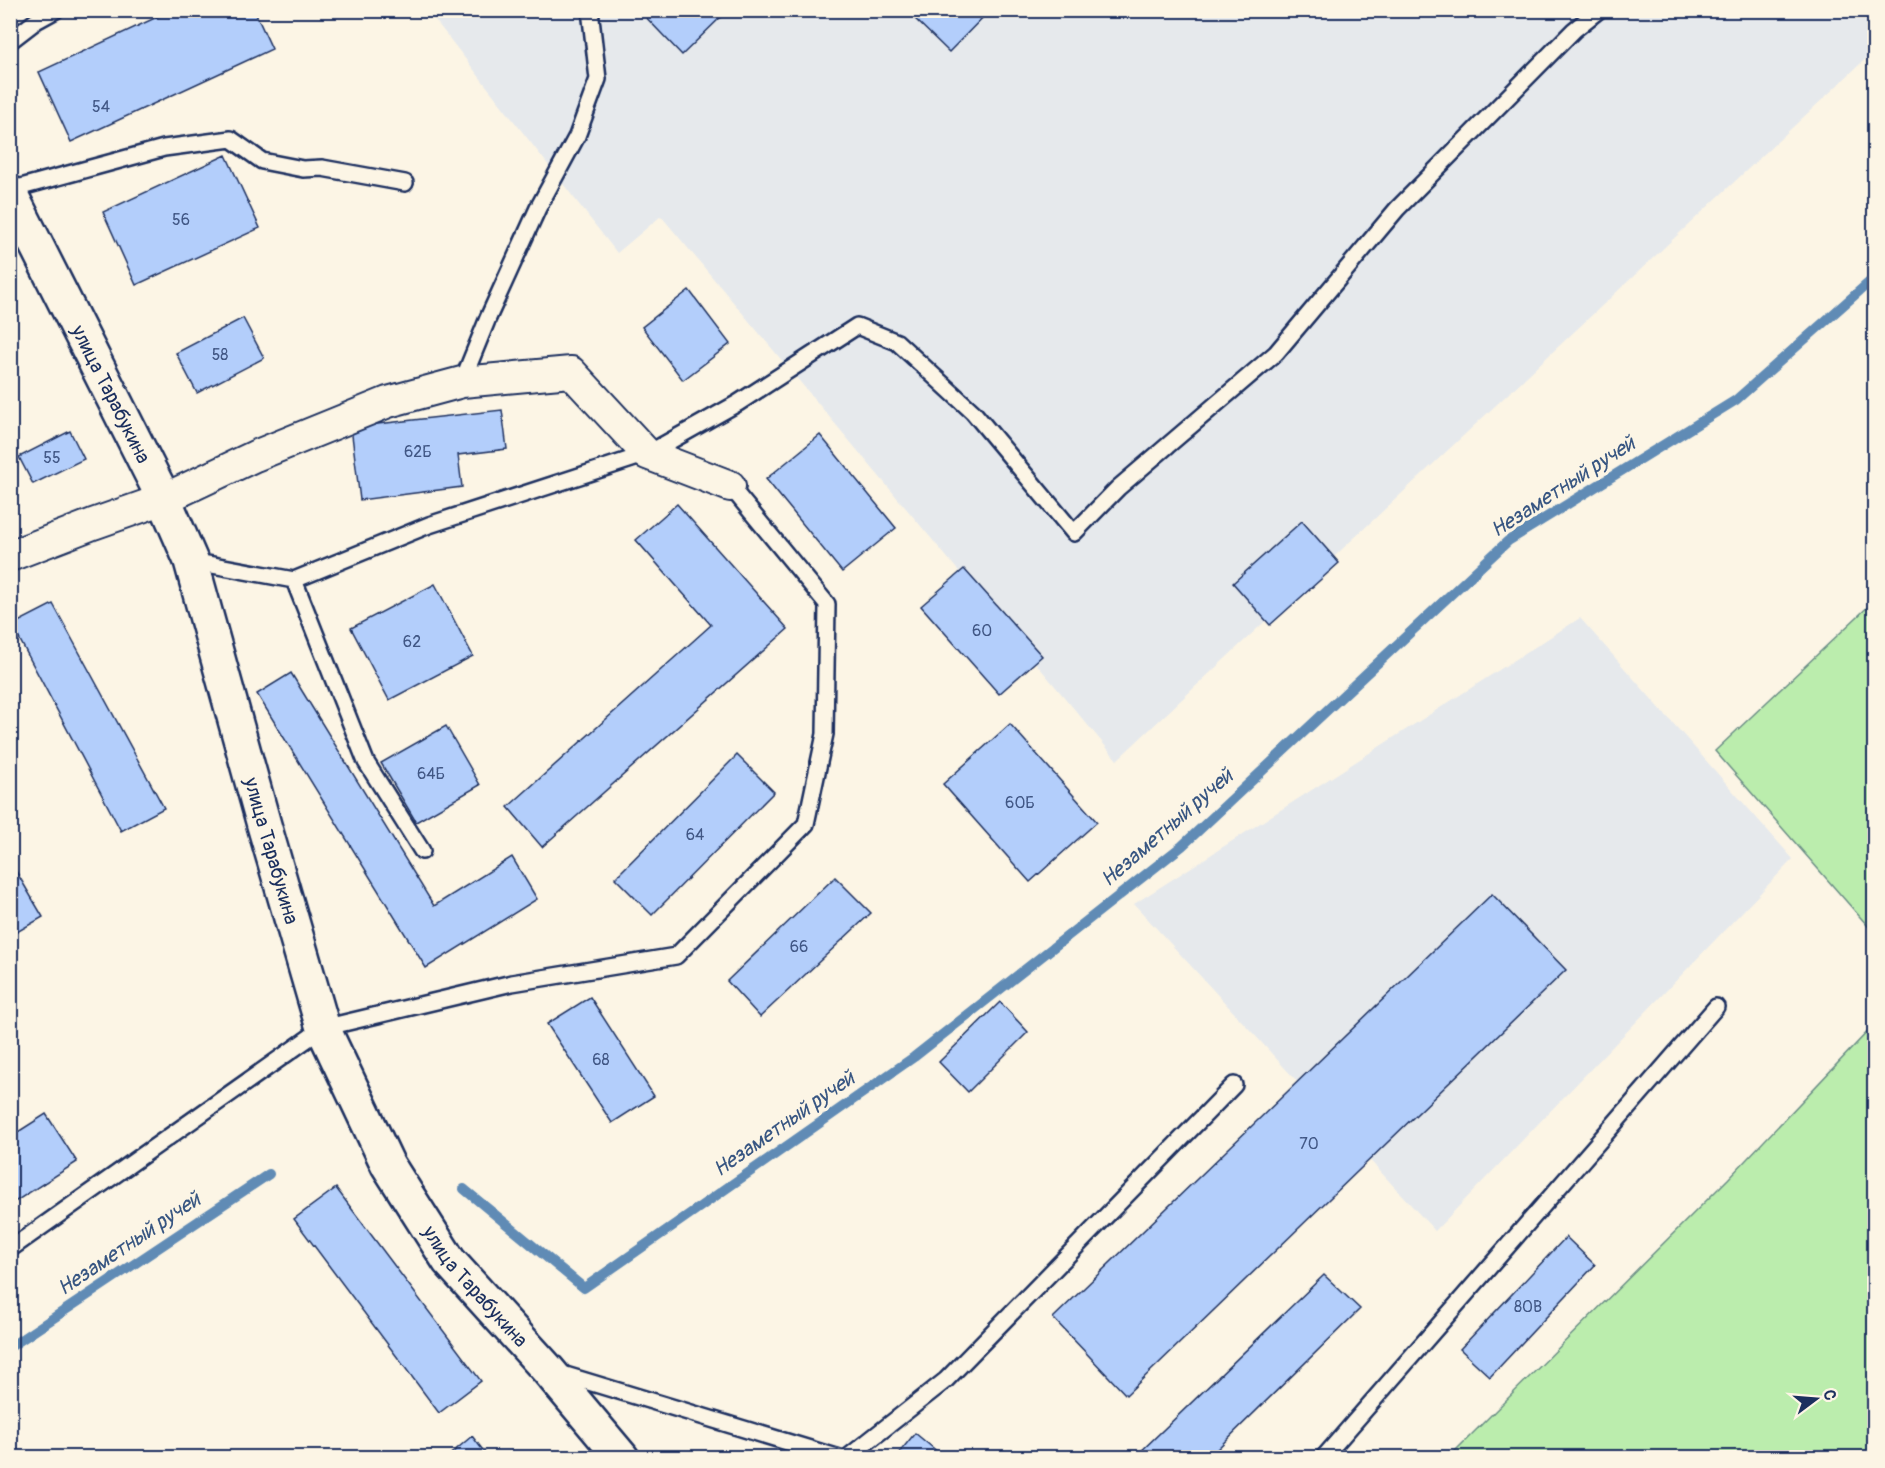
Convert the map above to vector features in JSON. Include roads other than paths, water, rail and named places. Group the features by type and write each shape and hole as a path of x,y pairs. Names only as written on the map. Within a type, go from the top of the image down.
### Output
{"street":[{"name":"улица Тарабукина","path":"10,191 164,499 192,561 264,825 323,1028 388,1165 449,1261 549,1370 622,1458"},
{"path":"10,556 164,499 255,456 388,402 462,382 571,372 646,454 729,486"}],"lane":[{"path":"10,41 36,21 56,10"},
{"path":"462,382 538,208 578,136 598,79 590,10"},
{"path":"192,561 294,580 429,525 646,454 738,403 857,326 897,342 973,412 1074,533 1118,488 1276,353 1397,209 1574,30 1599,10"},
{"path":"10,191 164,148 231,139 262,161 303,169 322,168 405,183"},
{"path":"10,1249 323,1028 512,983 676,956 806,824 825,734 827,604 729,486"},
{"path":"294,580 366,762 422,851"},
{"path":"1323,1458 1716,1007"},
{"path":"846,1458 946,1380 1234,1085"},
{"path":"549,1370 840,1458"}],"waterway":[{"name":"Незаметный ручей","path":"464,1189 584,1288 914,1057 1182,846 1508,541 1736,400 1874,278"},
{"name":"Незаметный ручей","path":"10,1347 269,1174"}]}
